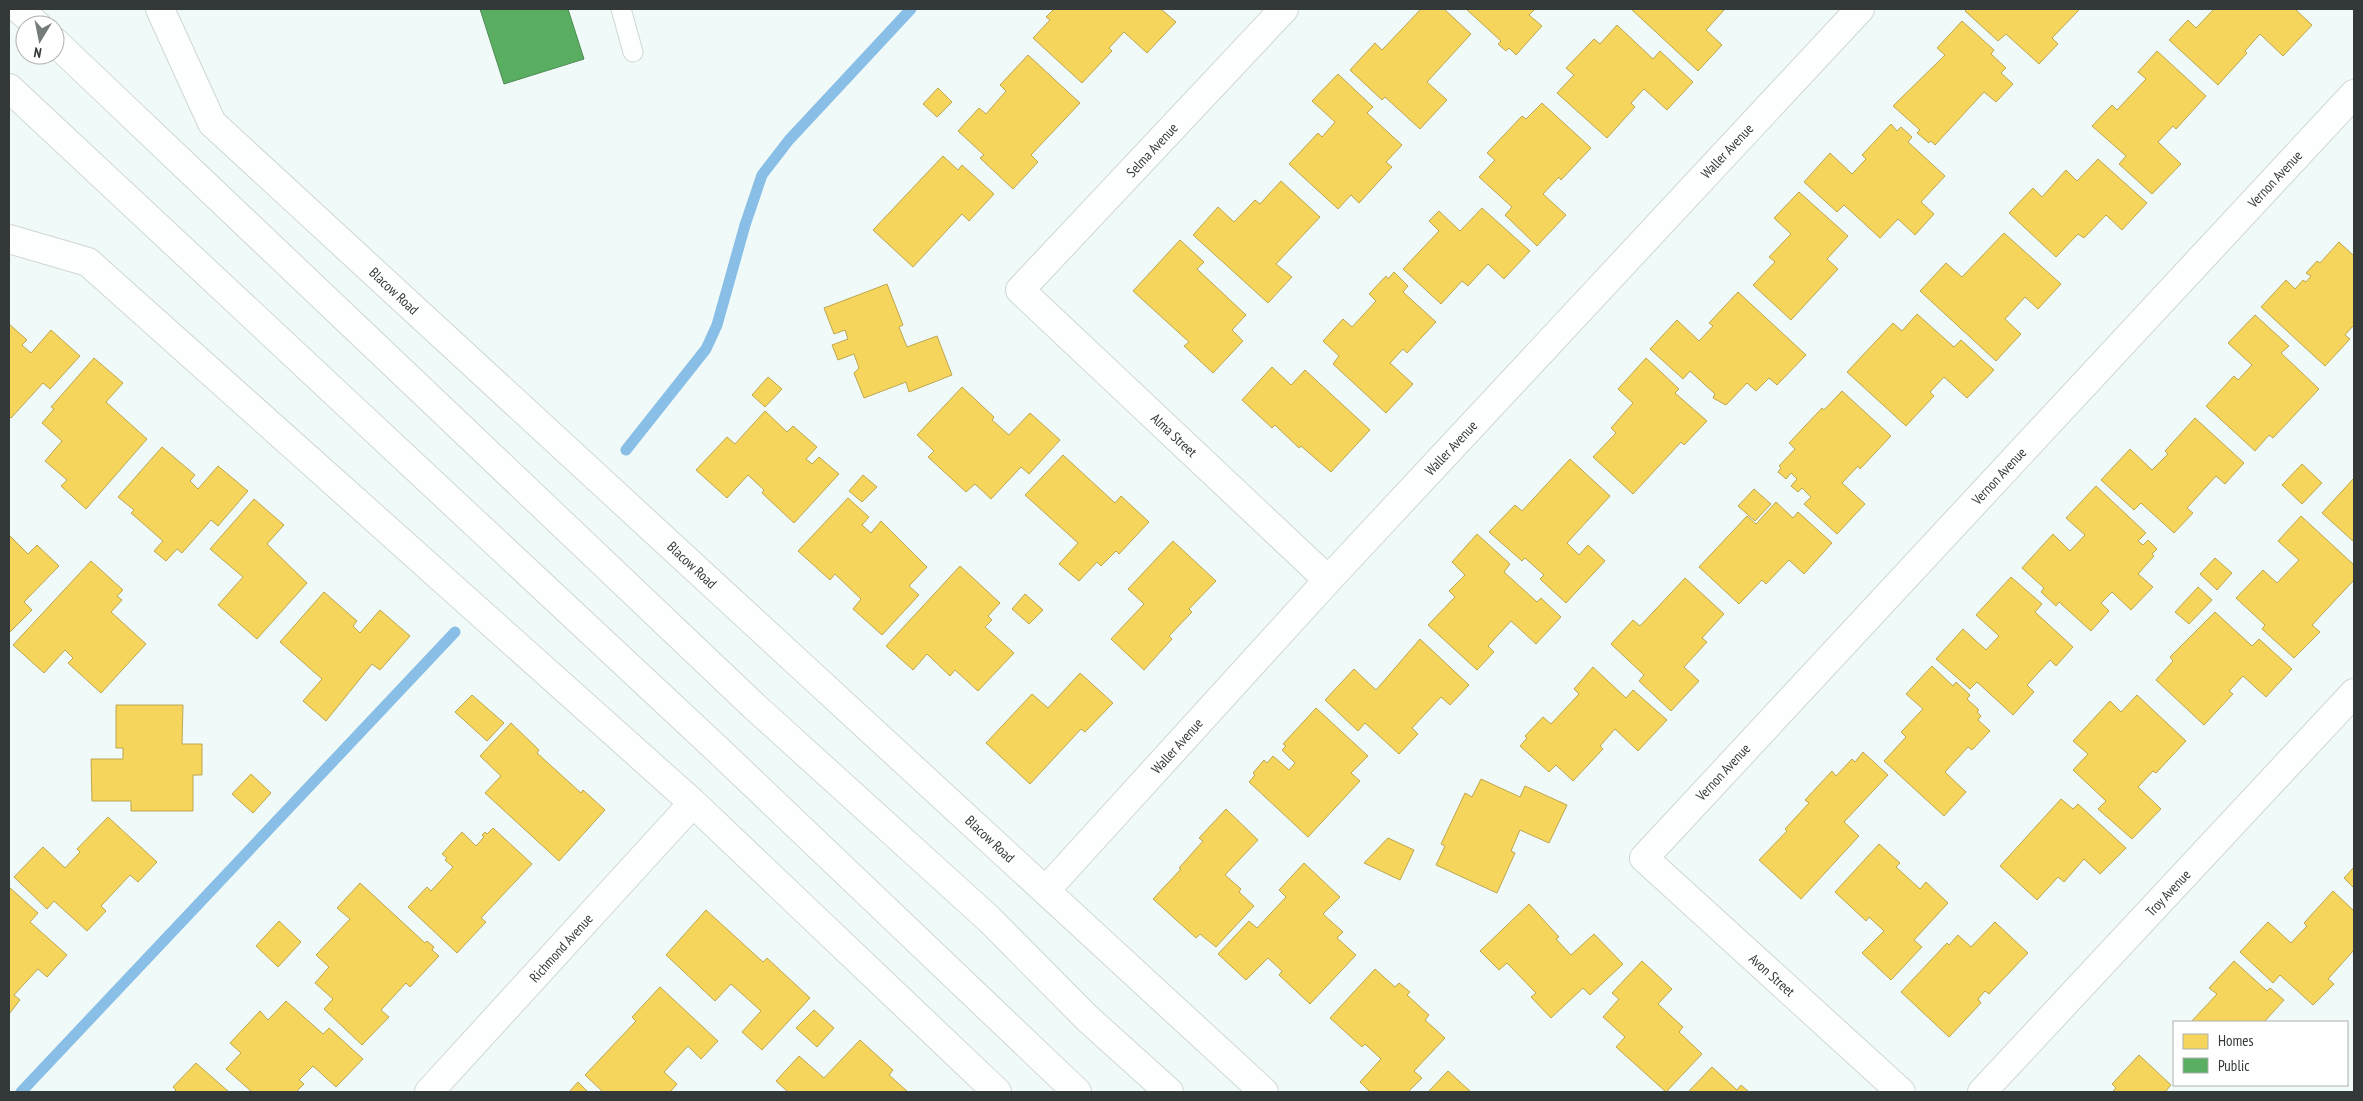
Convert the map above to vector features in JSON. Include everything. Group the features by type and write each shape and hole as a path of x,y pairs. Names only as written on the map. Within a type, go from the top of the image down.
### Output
{"street":[{"name":"Blacow Road","path":"160,9 212,123 1264,1092"},
{"name":"Selma Avenue","path":"1020,290 1284,9"},
{"name":"Waller Avenue","path":"1046,890 1328,580 1860,9"},
{"path":"65,51 748,700 990,919 1087,1018 1169,1092"},
{"path":"9,88 717,749 1077,1092"},
{"name":"Vernon Avenue","path":"1644,858 2354,94"},
{"path":"9,239 88,262 693,803 997,1092"},
{"name":"Alma Street","path":"1020,290 1328,580"},
{"name":"Troy Avenue","path":"1982,1092 2354,693"},
{"name":"Richmond Avenue","path":"429,1092 693,803"},
{"name":"Avon Street","path":"1644,858 1901,1092"}],"lane":[{"path":"621,9 633,52"}],"building: Homes":[{"path":"1054,9 1161,9 1176,22 1147,53 1124,32 1109,48 1112,51 1082,83 1033,38 1050,20 1046,17"},
{"path":"1421,9 1444,9 1471,34 1427,82 1447,100 1420,129 1385,97 1382,100 1350,70 1375,43 1382,50"},
{"path":"1466,9 1535,9 1529,15 1542,26 1516,55 1509,48 1506,51 1498,44 1501,41"},
{"path":"1631,9 1725,9 1706,30 1722,45 1698,71"},
{"path":"1967,9 2080,9 2052,38 2058,44 2039,64 2006,34 1998,41 1965,11"},
{"path":"2214,9 2295,9 2312,25 2283,56 2260,34 2245,51 2247,53 2218,85 2169,40 2188,20 2196,28"},
{"path":"1962,21 1994,50 1991,54 2006,68 2001,73 2013,84 1996,102 1984,92 1935,145 1931,141 1929,143 1917,133 1920,130 1893,106 1945,55 1937,48"},
{"path":"1617,25 1653,59 1660,51 1693,82 1667,110 1644,89 1631,103 1635,107 1607,138 1557,93 1574,75 1566,68 1594,39 1600,44"},
{"path":"2157,51 2206,96 2176,129 2173,126 2158,142 2181,164 2152,194 2119,164 2126,156 2092,126 2112,105 2117,110 2146,79 2138,72"},
{"path":"1028,55 1080,103 1031,155 1038,162 1013,189 980,158 984,155 958,131 979,108 986,114 1006,91 1000,85"},
{"path":"1338,74 1373,107 1367,113 1402,145 1386,162 1392,167 1359,203 1351,195 1338,209 1289,164 1318,133 1322,137 1335,122 1312,101"},
{"path":"938,88 952,102 937,117 923,104"},
{"path":"1542,103 1591,148 1561,180 1559,177 1543,194 1566,215 1537,246 1505,215 1512,207 1479,177 1495,160 1487,153 1522,116 1526,119"},
{"path":"1891,124 1897,131 1901,127 1912,137 1908,142 1945,176 1921,202 1934,214 1915,235 1898,219 1880,238 1844,205 1837,212 1804,182 1830,153 1852,174 1866,159 1862,155"},
{"path":"943,156 958,170 962,165 994,194 969,221 962,214 913,267 873,230"},
{"path":"2098,159 2147,203 2122,230 2106,215 2084,238 2078,234 2056,257 2009,213 2033,188 2042,197 2066,170 2077,181"},
{"path":"1281,181 1320,217 1276,264 1292,277 1268,303 1193,235 1218,207 1234,222 1255,200 1260,204"},
{"path":"1799,192 1848,236 1827,259 1838,269 1791,320 1753,285 1775,262 1769,257 1791,234 1774,218"},
{"path":"1482,208 1530,251 1504,279 1488,264 1468,286 1462,281 1441,304 1403,269 1439,231 1429,221 1439,211 1460,231"},
{"path":"2004,233 2061,284 2038,309 2025,297 2005,319 2021,334 1996,361 1920,291 1946,263 1962,277"},
{"path":"1180,240 1204,262 1197,269 1246,315 1232,330 1243,341 1213,373 1184,346 1189,342 1133,291"},
{"path":"2339,242 2354,256 2354,325 2345,335 2350,339 2325,366 2261,307 2286,280 2295,289 2303,280 2306,282 2311,276 2306,273 2317,261 2320,263"},
{"path":"1394,272 1408,286 1403,292 1436,322 1407,353 1403,349 1390,363 1413,384 1386,413 1333,364 1339,356 1323,341 1343,319 1352,327 1376,301 1369,294 1386,276 1388,279"},
{"path":"887,284 903,325 899,327 907,347 937,336 952,375 909,392 906,382 864,398 854,373 859,368 854,354 838,360 832,345 848,339 845,330 834,334 824,308"},
{"path":"1738,292 1806,355 1777,385 1769,378 1756,391 1747,383 1726,405 1713,398 1715,394 1690,371 1683,379 1650,349 1677,320 1699,341 1713,326 1709,323"},
{"path":"1917,314 1954,347 1961,340 1994,370 1967,398 1944,377 1930,392 1934,396 1906,426 1847,372 1893,323 1902,331"},
{"path":"2255,315 2289,346 2281,353 2319,389 2273,438 2269,435 2255,451 2206,406 2234,376 2238,380 2252,365 2228,343"},
{"path":"9,324 27,340 22,345 31,353 51,330 80,356 50,389 43,383 11,418 9,416"},
{"path":"94,358 123,383 106,402 147,439 86,509 61,486 67,480 45,461 62,441 42,423 54,409 51,407"},
{"path":"1646,358 1679,389 1675,393 1707,421 1684,445 1681,442 1633,494 1593,457 1616,433 1611,428 1633,403 1618,389"},
{"path":"1272,367 1291,385 1305,370 1370,430 1331,472 1301,446 1299,448 1275,425 1272,428 1242,400"},
{"path":"768,377 782,389 765,407 752,395"},
{"path":"962,387 994,417 992,420 1009,435 1030,413 1060,440 1029,474 1021,467 991,499 975,484 966,492 928,457 934,451 917,435"},
{"path":"1842,391 1891,436 1860,469 1858,466 1842,483 1865,504 1837,534 1804,504 1811,497 1802,488 1798,492 1791,486 1797,479 1791,473 1786,479 1778,472 1781,468 1779,466 1795,449 1789,443 1822,408 1824,410"},
{"path":"765,411 787,432 793,426 817,447 806,459 812,464 819,457 839,474 794,523 762,493 764,490 748,475 727,498 696,470 727,437 735,444"},
{"path":"2195,418 2244,463 2225,484 2216,476 2187,508 2193,513 2174,533 2141,503 2134,510 2101,480 2130,449 2152,470 2168,454 2165,451"},
{"path":"162,447 195,475 190,481 198,489 218,466 248,491 218,526 211,520 182,553 177,549 166,561 154,551 163,541 131,513 134,510 118,497"},
{"path":"1063,455 1115,503 1121,496 1149,522 1119,554 1116,551 1101,566 1097,562 1079,581 1059,564 1078,543 1025,495"},
{"path":"1570,459 1610,496 1567,543 1579,555 1588,545 1605,561 1566,603 1540,579 1544,575 1525,558 1522,561 1489,532 1515,505 1522,511"},
{"path":"2302,464 2322,483 2302,504 2282,485"},
{"path":"863,475 877,487 862,502 849,491"},
{"path":"2354,478 2354,542 2322,513"},
{"path":"2096,486 2146,533 2138,541 2143,545 2148,540 2157,549 2152,554 2154,556 2138,574 2153,587 2131,610 2112,592 2101,603 2109,611 2091,631 2059,602 2056,606 2041,592 2044,588 2022,568 2053,534 2070,551 2085,535 2066,518"},
{"path":"1754,489 1771,504 1755,521 1738,506"},
{"path":"848,498 869,517 862,525 871,533 881,521 927,567 909,586 919,595 882,635 853,609 861,599 835,574 830,580 798,551"},
{"path":"254,499 284,525 267,544 307,583 257,639 218,605 243,577 210,549"},
{"path":"1776,502 1793,518 1798,512 1832,543 1804,574 1789,560 1766,584 1762,580 1739,604 1699,567 1747,516 1756,524"},
{"path":"2301,516 2354,565 2354,580 2312,625 2320,632 2294,658 2262,629 2265,625 2236,598 2263,570 2277,583 2299,560 2278,541"},
{"path":"1477,534 1510,564 1504,572 1537,602 1541,598 1561,617 1536,644 1511,621 1488,646 1494,652 1477,670 1428,625 1455,597 1449,591 1465,575 1452,562"},
{"path":"9,535 28,554 37,545 59,566 24,602 32,610 9,633"},
{"path":"1173,541 1216,581 1189,609 1192,612 1169,636 1172,639 1144,670 1111,639 1144,604 1128,589"},
{"path":"2215,558 2232,573 2217,590 2200,574"},
{"path":"91,561 123,590 117,596 122,600 111,612 146,644 101,693 68,663 73,658 65,650 44,673 13,645"},
{"path":"960,566 1000,603 988,616 992,620 985,627 1014,653 978,691 955,670 950,676 927,654 913,670 886,646"},
{"path":"2011,577 2042,604 2035,612 2073,647 2056,666 2050,660 2027,685 2034,692 2013,715 1977,682 1970,689 1936,659 1963,629 1986,650 1999,636 1976,615"},
{"path":"1685,578 1724,614 1702,638 1707,642 1684,667 1699,681 1671,711 1639,681 1644,675 1611,644 1633,620 1640,626"},
{"path":"2198,587 2212,600 2189,624 2175,612"},
{"path":"324,592 357,621 353,626 360,633 380,610 410,636 380,670 372,664 326,721 303,701 322,679 280,642"},
{"path":"1025,594 1043,610 1029,624 1012,609"},
{"path":"2215,612 2252,646 2259,639 2292,669 2266,697 2243,676 2229,691 2233,694 2204,725 2156,680 2173,661 2170,657"},
{"path":"1420,639 1469,685 1450,705 1441,697 1412,728 1418,734 1399,754 1365,723 1358,731 1325,700 1354,669 1376,690"},
{"path":"1932,666 1953,686 1956,682 1970,695 1967,699 1979,710 1977,712 1981,716 1978,720 1990,731 1972,750 1968,747 1945,772 1966,792 1944,816 1884,761 1906,737 1901,732 1923,709 1906,694"},
{"path":"1593,667 1626,698 1633,690 1667,720 1638,751 1615,729 1600,746 1603,749 1573,781 1556,765 1549,772 1520,746 1527,738 1525,736 1543,717 1551,724 1579,694 1574,689"},
{"path":"1080,673 1113,703 1085,732 1081,729 1030,784 986,743 1032,694 1048,708"},
{"path":"472,695 504,723 487,741 455,712"},
{"path":"2137,695 2186,741 2156,773 2153,771 2138,787 2161,809 2132,839 2098,809 2106,801 2073,770 2088,754 2073,741 2110,701 2121,712"},
{"path":"116,705 183,705 182,744 202,744 202,775 193,775 193,811 131,811 131,801 92,801 91,759 123,759 123,748 116,748"},
{"path":"1316,708 1368,756 1351,773 1360,781 1308,837 1249,782 1255,775 1253,773 1264,760 1267,763 1273,756 1289,770 1295,763 1282,750 1286,746 1283,744"},
{"path":"511,723 539,750 537,753 581,793 583,790 605,810 559,861 485,793 501,776 480,756"},
{"path":"1863,752 1888,775 1844,822 1859,836 1801,899 1759,860 1787,831 1785,829 1809,803 1805,800 1832,771 1836,776 1852,759 1855,762"},
{"path":"251,774 271,793 253,813 232,794"},
{"path":"1481,779 1520,797 1525,786 1567,805 1549,843 1520,830 1511,851 1515,853 1497,893 1436,865 1445,846 1441,844 1465,793 1472,797"},
{"path":"2061,799 2073,809 2078,804 2126,848 2100,874 2084,859 2064,882 2058,877 2037,900 2000,866"},
{"path":"1226,809 1258,840 1225,875 1241,889 1239,892 1254,906 1216,947 1200,934 1196,938 1153,899 1181,869 1179,868 1203,841 1199,838"},
{"path":"108,817 157,862 138,882 130,875 101,906 106,911 87,931 54,901 47,909 14,877 43,847 65,868 80,852 77,849"},
{"path":"493,828 532,864 481,918 486,922 457,953 408,907 427,887 431,891 453,867 445,860 447,858 442,854 462,832 476,846 484,837 482,835 485,832 487,834"},
{"path":"1388,838 1414,850 1400,880 1364,863"},
{"path":"1879,844 1900,863 1896,867 1920,889 1926,882 1948,903 1914,940 1922,947 1891,980 1862,953 1884,931 1869,917 1866,921 1835,892"},
{"path":"1304,863 1340,897 1323,914 1343,932 1337,938 1356,955 1310,1004 1279,975 1282,971 1268,958 1246,980 1218,954 1249,921 1257,928 1286,897 1279,890"},
{"path":"2354,867 2354,888 2344,878"},
{"path":"360,883 425,943 427,941 434,947 432,950 439,956 410,987 406,983 381,1010 389,1017 362,1045 324,1009 333,999 315,983 329,967 316,955 350,919 337,908"},
{"path":"9,887 38,913 30,922 67,955 47,977 38,969 14,995 20,1000 9,1014"},
{"path":"2333,891 2354,911 2354,950 2328,979 2334,984 2313,1005 2280,975 2273,983 2240,952 2268,922 2291,943 2307,926 2304,923"},
{"path":"1529,904 1559,937 1556,939 1571,955 1594,934 1623,964 1590,995 1583,988 1551,1018 1531,997 1536,993 1507,963 1499,970 1480,951"},
{"path":"706,910 763,962 767,958 810,998 762,1050 742,1032 761,1011 731,984 715,1001 666,955"},
{"path":"279,921 301,942 278,967 256,946"},
{"path":"1995,922 2028,953 1989,994 1985,991 1978,999 1981,1003 1949,1037 1901,992 1947,943 1949,945 1958,935 1971,947"},
{"path":"1642,961 1672,989 1658,1004 1683,1027 1679,1032 1702,1054 1666,1092 1616,1047 1625,1037 1603,1017 1619,999 1612,993"},
{"path":"2234,961 2267,991 2270,988 2284,1000 2265,1021 2192,1021 2217,994 2209,988"},
{"path":"1375,969 1395,987 1399,983 1410,992 1407,995 1429,1015 1425,1020 1445,1038 1414,1071 1422,1078 1408,1092 1370,1092 1360,1082 1381,1059 1365,1044 1362,1047 1330,1018"},
{"path":"660,987 718,1041 701,1059 688,1046 664,1072 677,1084 670,1092 603,1092 585,1075 636,1021 632,1017"},
{"path":"286,1001 323,1034 329,1028 363,1059 336,1087 313,1066 299,1080 304,1084 296,1092 252,1092 226,1069 241,1053 230,1043 260,1011 268,1020"},
{"path":"814,1010 834,1028 817,1047 796,1028"},
{"path":"860,1040 893,1070 889,1075 908,1092 788,1092 776,1081 799,1056 824,1078"},
{"path":"2139,1055 2171,1085 2165,1092 2112,1092 2116,1088 2112,1084"},
{"path":"196,1063 229,1092 174,1092 176,1090 173,1087"},
{"path":"1712,1067 1737,1090 1741,1085 1749,1092 1688,1092"},
{"path":"1448,1071 1471,1092 1428,1092"},
{"path":"578,1082 588,1092 569,1092"}],"building: Public":[{"path":"480,9 568,9 584,59 504,84"}],"waterway":[{"path":"626,450 706,349 717,325 745,225 762,175 789,140 911,9"},
{"path":"21,1092 455,632"}]}
